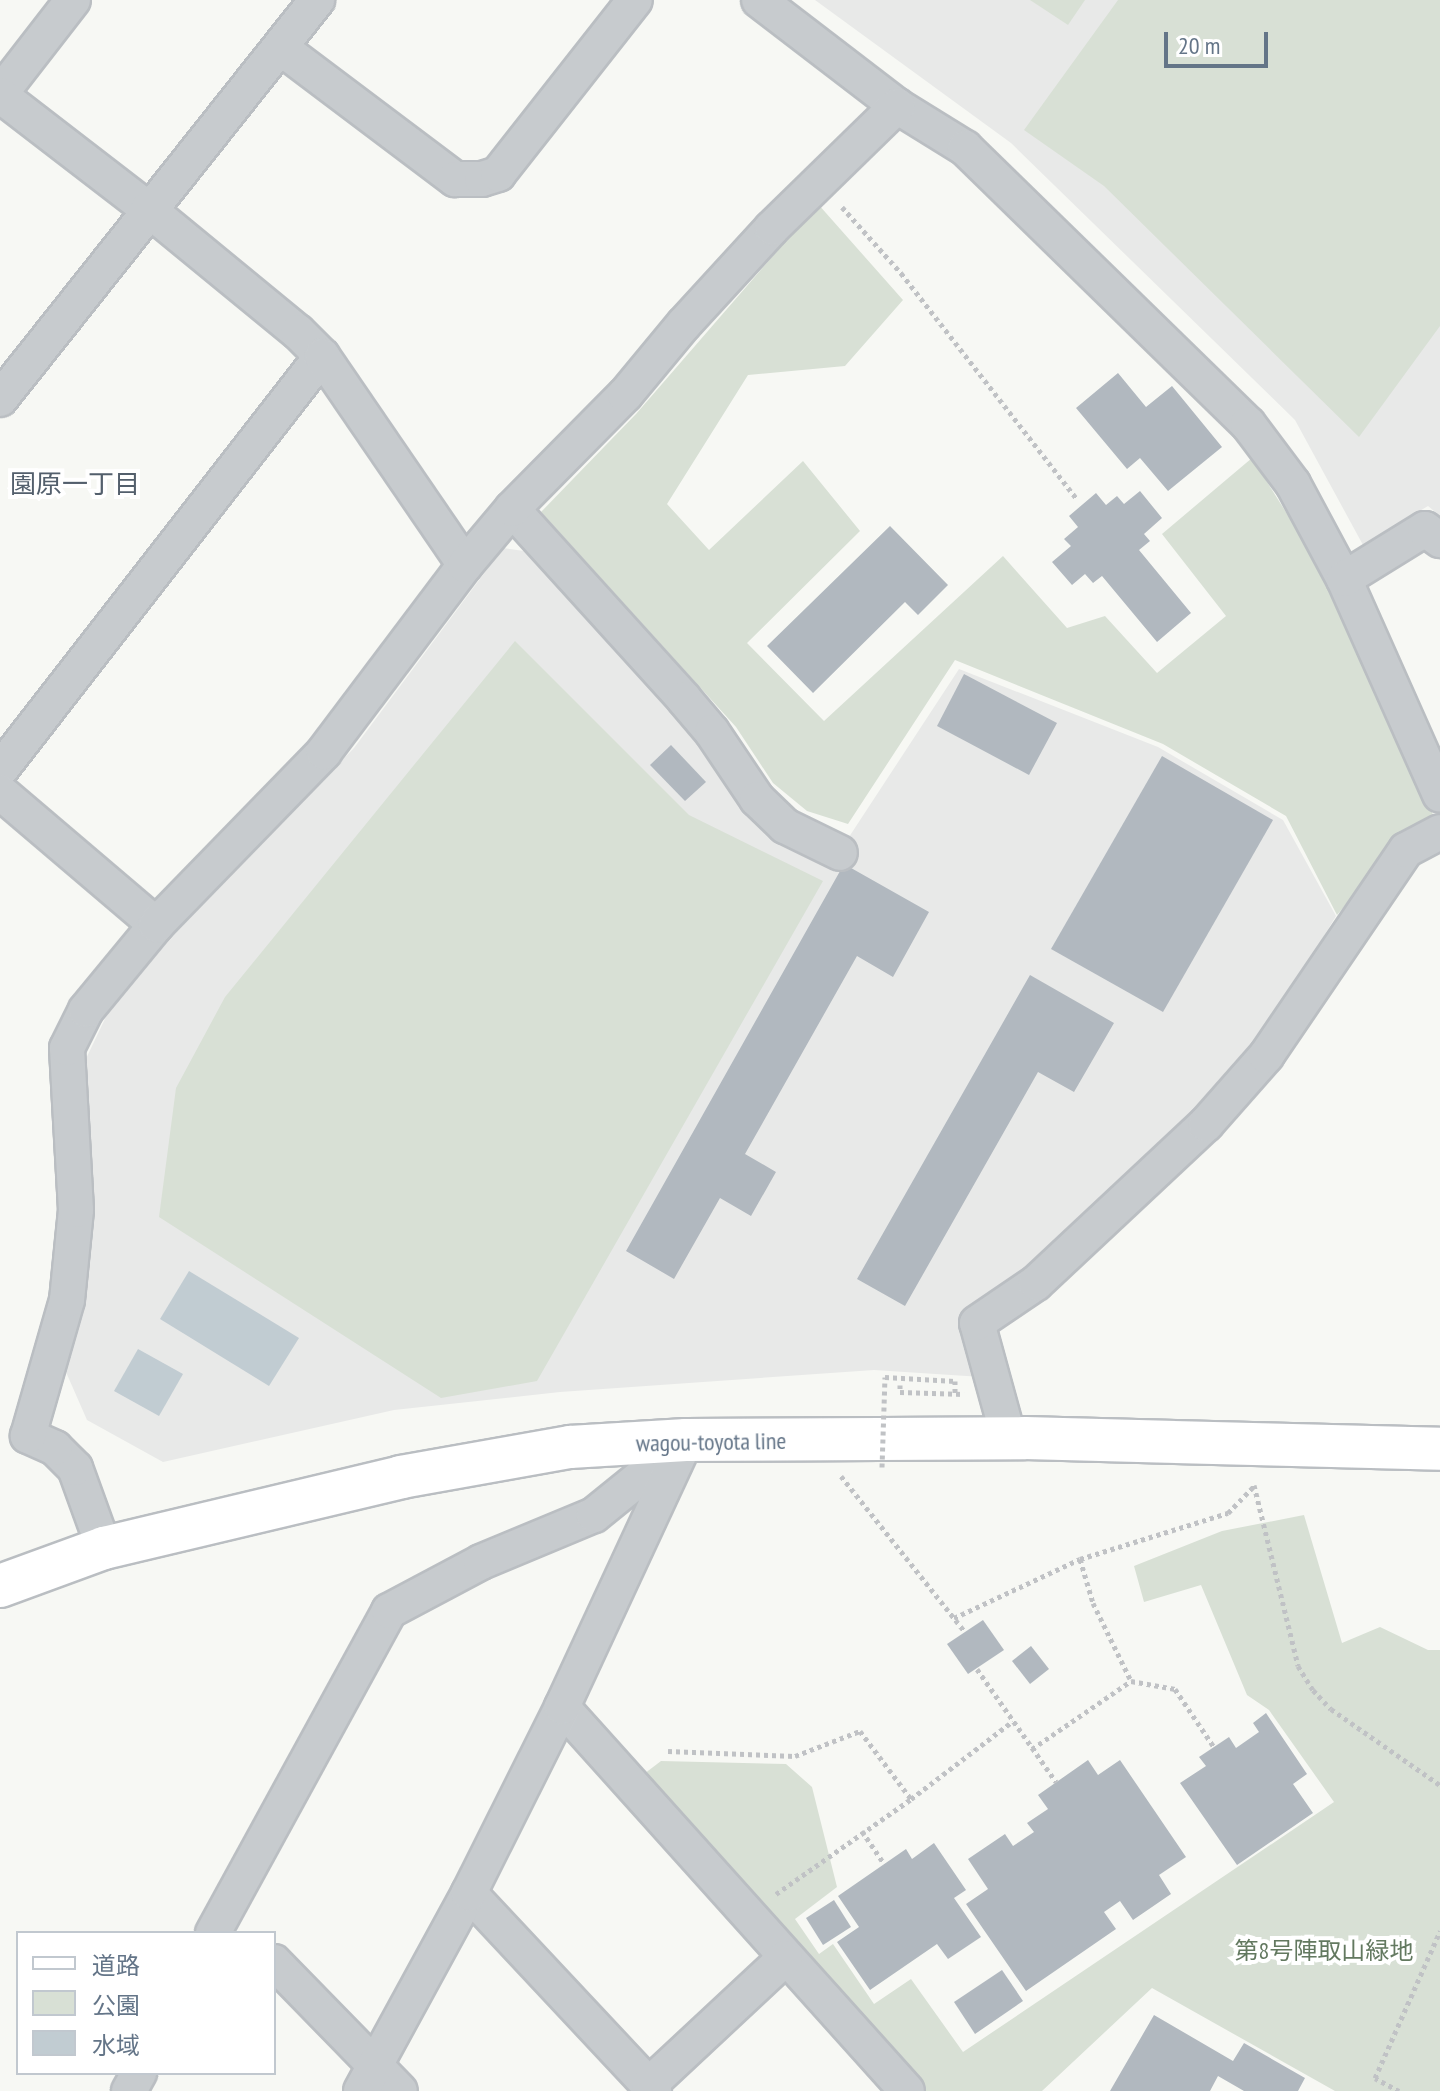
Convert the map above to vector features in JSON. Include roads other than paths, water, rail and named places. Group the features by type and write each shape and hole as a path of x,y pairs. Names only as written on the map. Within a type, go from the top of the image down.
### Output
{"main road":[{"name":"wagou-toyota line","path":"0,1586 104,1548 401,1477 570,1447 686,1440 1009,1439 1440,1449"}],"street":[{"path":"73,0 0,94 148,209 298,332 322,356 465,565"},
{"path":"0,399 317,0"},
{"path":"281,48 455,179 482,179 498,174 635,0"},
{"path":"759,0 897,106 965,148 1248,424 1293,484 1344,579 1440,795"},
{"path":"104,1548 75,1468 55,1448 14,1440 67,1300 76,1210 67,1048 86,1010 156,925 324,752 465,565 512,509 625,395 684,324 818,180 897,106"},
{"path":"0,770 322,356"},
{"path":"512,509 712,732 757,799 785,826 840,853"},
{"path":"1344,579 1425,529 1440,540"},
{"path":"0,792 156,925"},
{"path":"1009,1439 977,1323 1036,1283 1206,1124 1266,1056 1406,850 1440,832"},
{"path":"369,2078 469,1893 562,1707 686,1440"},
{"path":"228,1926 389,1611 481,1562 594,1515 686,1440"},
{"path":"562,1707 746,1916 907,2091"},
{"path":"469,1893 652,2088 785,1958"},
{"path":"276,1964 369,2078 400,2091"}],"water":[{"path":"189,1271 299,1338 269,1386 160,1319"},
{"path":"138,1349 183,1374 159,1416 114,1391"}],"district":[{"name":"園原一丁目","path":"75,484"}],"park label":[{"name":"第8号陣取山緑地","path":"1324,1951"}]}
